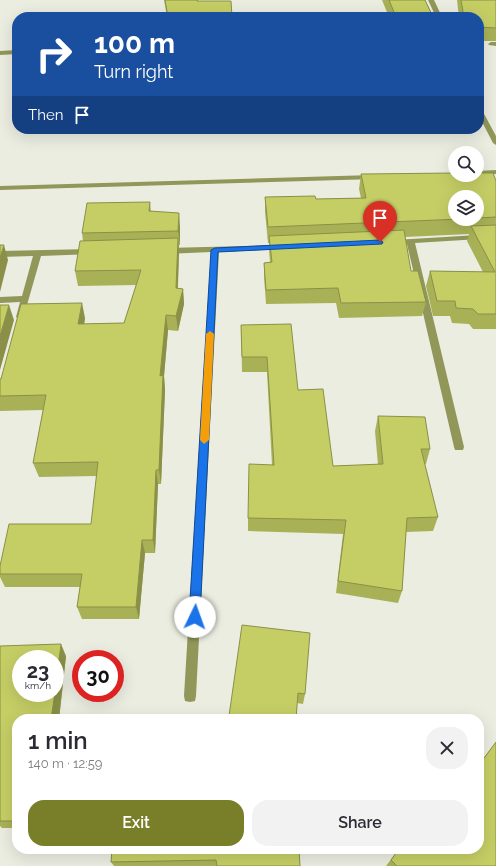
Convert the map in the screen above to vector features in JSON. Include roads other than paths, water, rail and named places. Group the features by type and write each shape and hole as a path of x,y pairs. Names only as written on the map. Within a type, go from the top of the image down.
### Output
{"street":[{"path":"431,0 437,12"},
{"path":"0,53 12,52"},
{"path":"484,120 496,143"},
{"path":"484,173 496,172"},
{"path":"0,188 378,177"},
{"path":"386,242 496,236"},
{"path":"410,241 459,447"},
{"path":"161,251 293,246"},
{"path":"190,696 215,250"},
{"path":"0,254 100,252"},
{"path":"18,328 38,253"},
{"path":"0,300 25,299"}]}
